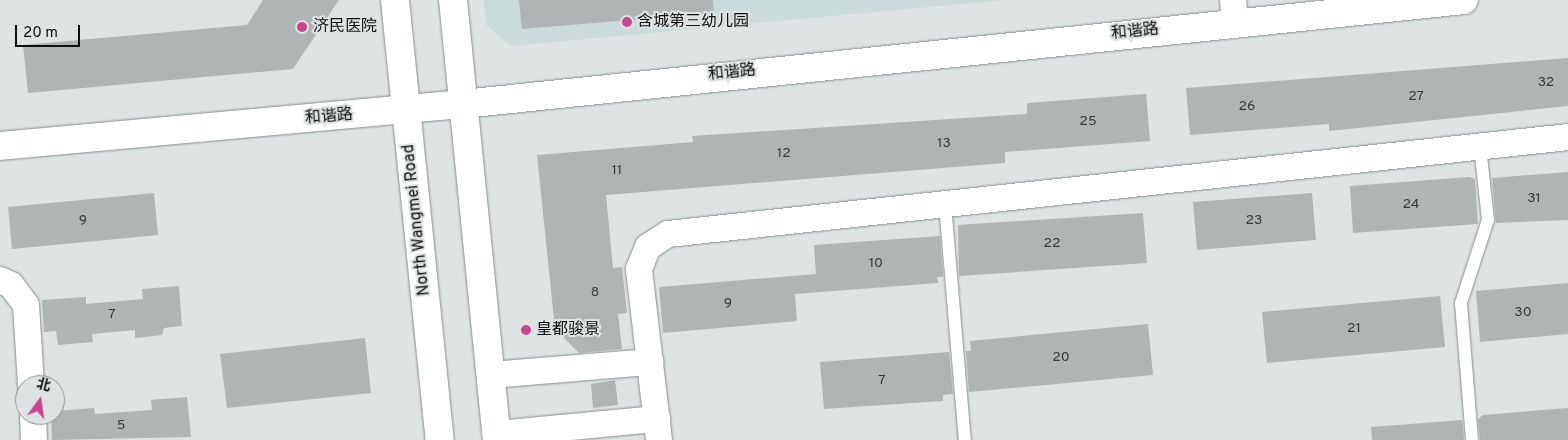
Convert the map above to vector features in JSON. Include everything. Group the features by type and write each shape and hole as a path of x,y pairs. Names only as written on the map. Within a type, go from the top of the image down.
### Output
{"street":[{"name":"North Wangmei Road","path":"395,0 440,440"},
{"path":"453,0 497,437 658,430 639,269 648,247 668,234 1568,137"},
{"name":"和谐路","path":"0,146 463,104 1234,11 1464,0"},
{"path":"0,280 12,285 26,305 30,375"},
{"path":"491,375 650,362"},
{"path":"33,425 34,440"}],"lane":[{"path":"1472,440 1461,303 1488,220 1480,146"},
{"path":"945,204 965,440"}],"shaded area":[{"name":"含城第三幼儿园","path":"484,0 1004,0 511,46 486,25"}],"building":[{"path":"263,0 339,0 293,69 28,93 23,45 247,25"},
{"path":"519,0 713,0 714,13 522,29"},
{"path":"1568,58 1568,106 1329,131 1329,124 1190,135 1186,88"},
{"path":"1146,94 1150,141 1005,152 1005,163 606,195 613,268 622,267 627,313 618,314 622,349 579,353 555,329 537,155 693,142 692,136 1027,114 1027,103"},
{"path":"1568,172 1568,220 1496,223 1492,178"},
{"path":"1469,177 1475,179 1478,224 1353,233 1350,186"},
{"path":"154,193 158,235 12,249 8,207"},
{"path":"1312,193 1316,240 1197,250 1193,202"},
{"path":"1143,213 1147,263 959,276 958,225"},
{"path":"940,236 943,277 937,277 938,283 795,294 797,321 663,333 659,287 816,274 814,245"},
{"path":"1568,283 1568,334 1480,342 1476,291"},
{"path":"179,286 182,326 164,328 162,335 135,338 135,330 92,334 93,342 58,345 56,331 44,332 42,300 86,297 86,304 143,299 142,289"},
{"path":"1440,296 1445,347 1267,363 1262,312"},
{"path":"1148,324 1153,375 969,392 966,351 971,351 970,341"},
{"path":"365,338 371,393 227,408 220,354"},
{"path":"949,352 953,394 943,395 943,401 824,409 820,362"},
{"path":"615,380 618,405 593,408 591,384"},
{"path":"187,397 191,437 52,440 51,425 65,425 65,410 94,408 95,414 152,410 151,400"},
{"path":"1568,408 1568,440 1480,440 1478,419 1483,415"},
{"path":"1462,420 1464,440 1372,440 1371,427"}],"place":[{"name":"含城第三幼儿园","path":"627,22"},
{"name":"济民医院","path":"302,27"},
{"name":"皇都骏景","path":"526,330"}]}
